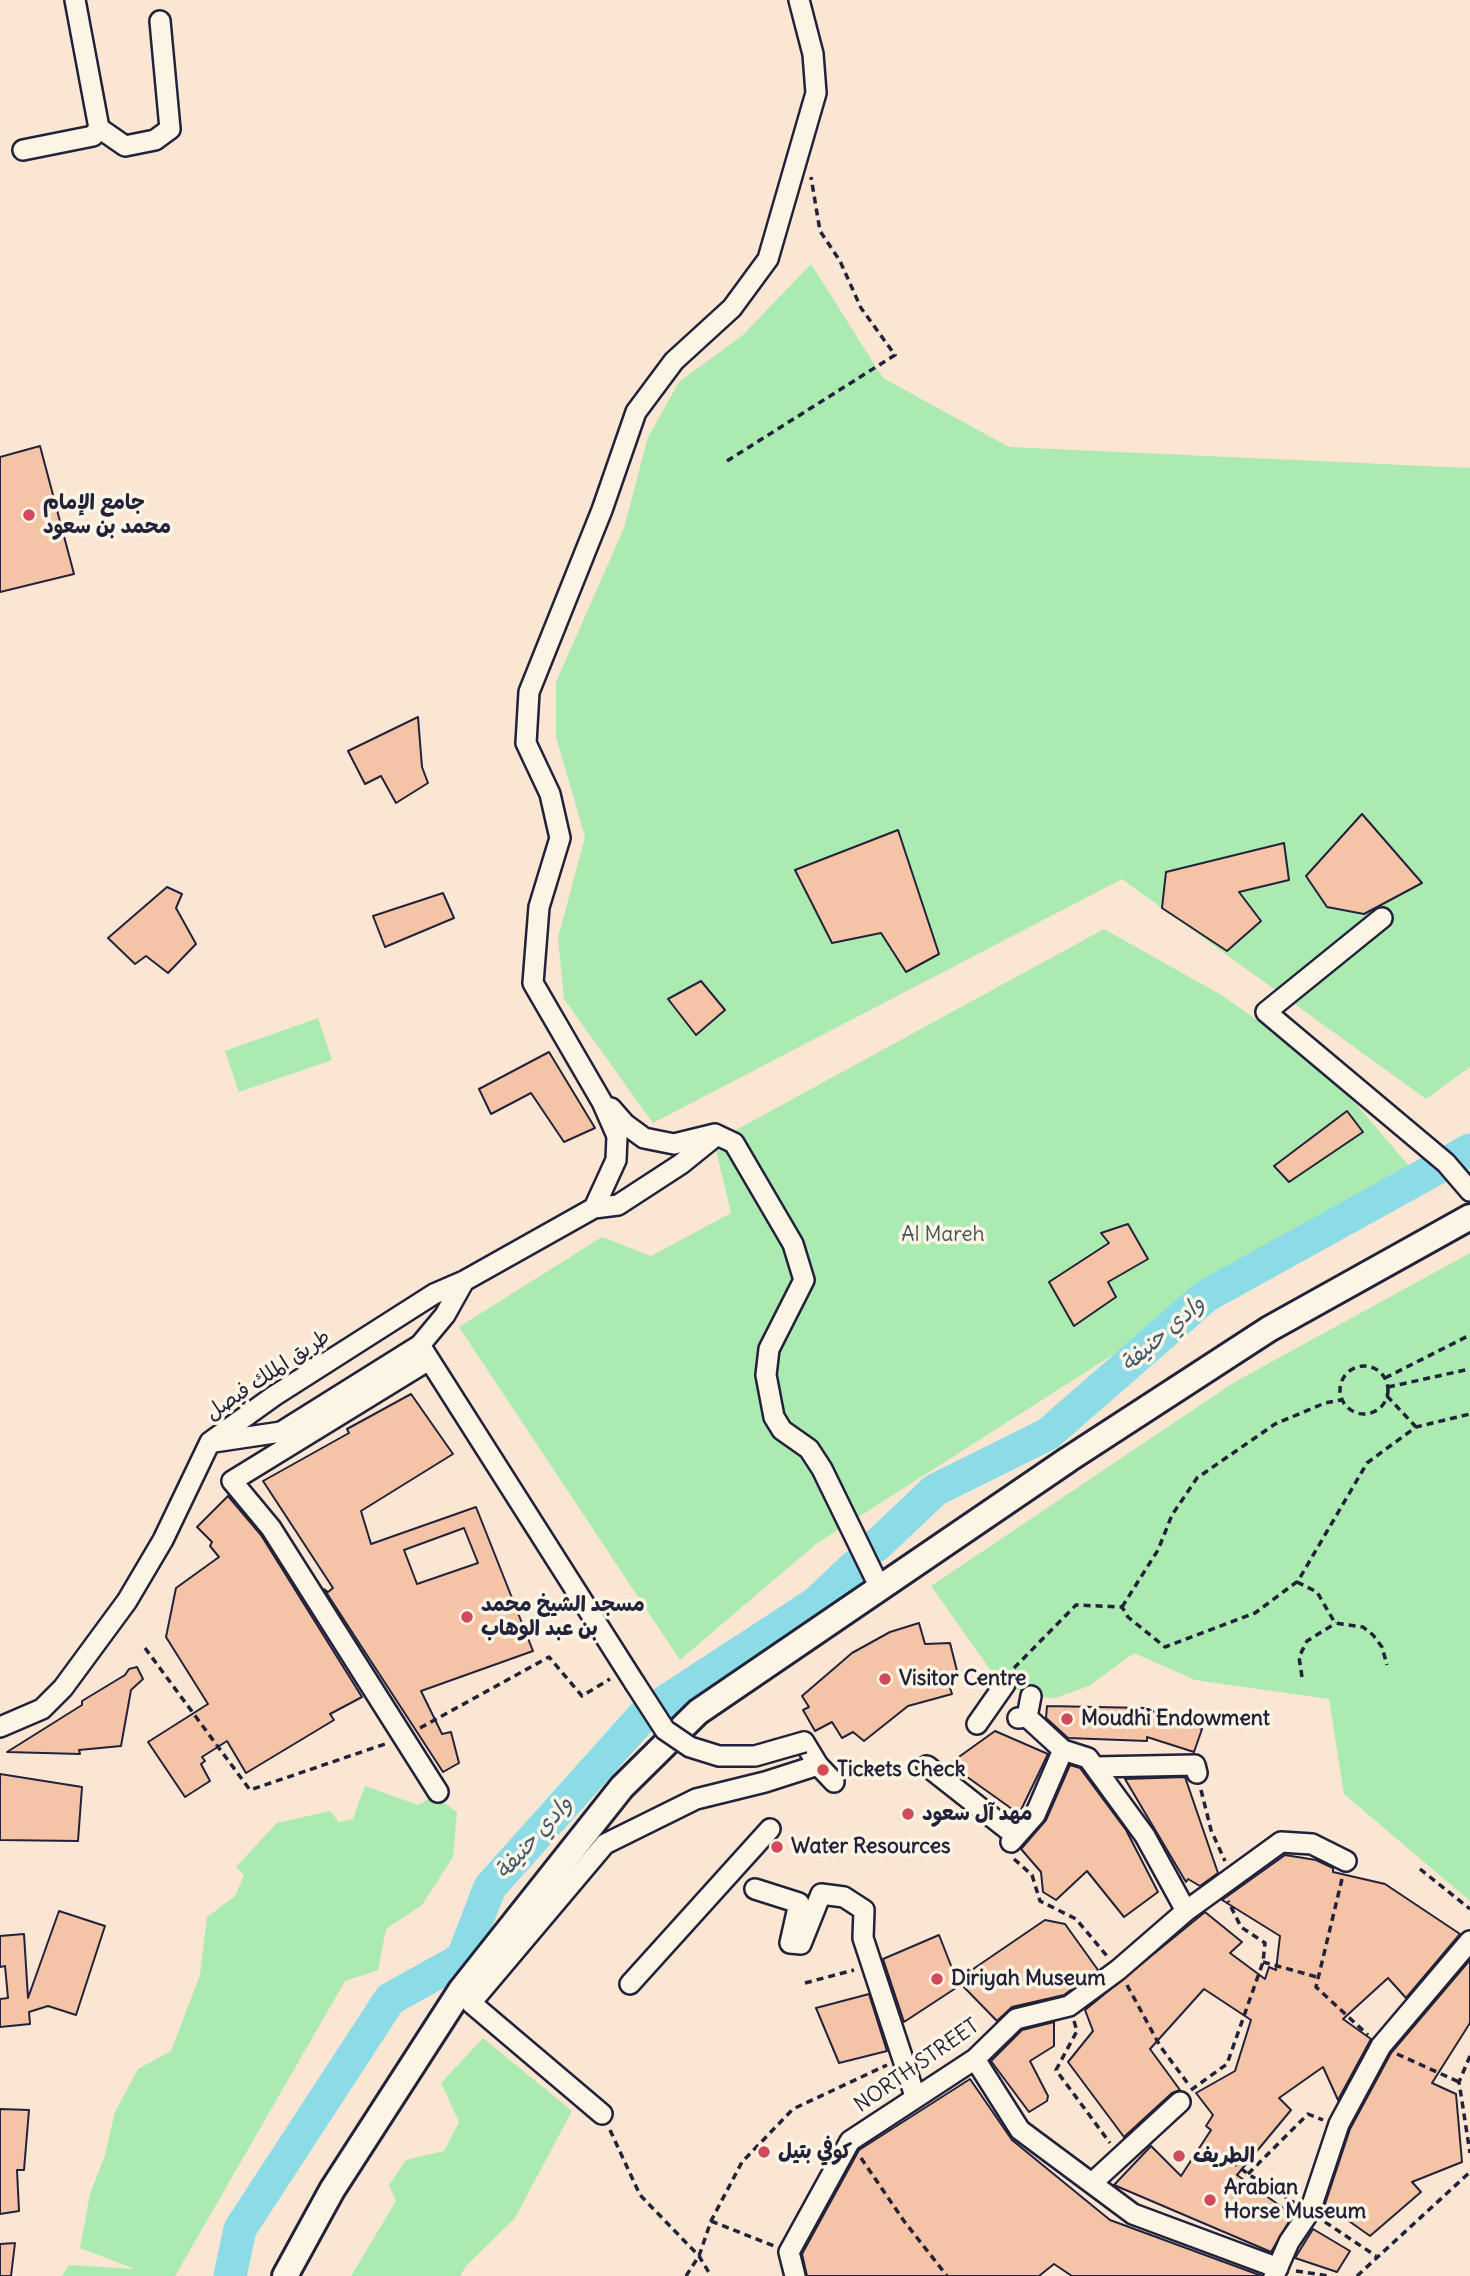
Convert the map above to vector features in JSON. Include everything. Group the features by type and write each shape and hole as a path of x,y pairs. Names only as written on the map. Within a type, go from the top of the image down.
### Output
{"main road":[{"path":"285,2276 332,2190 461,1990 622,1787 698,1712 879,1586 1269,1329 1470,1217"}],"street":[{"path":"75,0 99,128 125,146 155,140 170,129 160,21"},
{"path":"594,1208 616,1160 617,1136 602,1102 533,983 539,907 560,838 550,794 526,743 529,691 602,510 636,412 674,361 732,308 768,259 816,93 813,54 799,0"},
{"path":"23,150 93,136 99,128"},
{"path":"1382,918 1266,1012 1446,1164 1470,1191"},
{"path":"602,1102 644,1138 674,1144 715,1134 734,1143 793,1244 804,1280 769,1349 766,1375 774,1417 782,1430 809,1449 822,1469 879,1586"},
{"name":"طريق الملك فيصل","path":"0,1727 42,1709 63,1688 127,1601 163,1540 210,1442 274,1396 434,1294 464,1281 594,1208 618,1205 681,1164 712,1139 734,1143"},
{"path":"438,1792 271,1528 232,1481 425,1353 464,1281"},
{"path":"210,1442 281,1432 425,1353"},
{"path":"425,1353 665,1730 690,1747 719,1756 755,1756 804,1742 818,1765 834,1782"},
{"path":"977,1724 1005,1684"},
{"path":"1031,1696 1023,1717 1063,1750 1088,1758 1145,1836 1186,1911"},
{"path":"927,1766 1013,1839 1035,1815 1063,1750"},
{"path":"602,2113 471,2003 605,1844 696,1799 765,1782 818,1765"},
{"path":"1095,1767 1195,1765 1197,1773"},
{"path":"630,1984 769,1829"},
{"name":"NORTH STREET","path":"789,2252 850,2141 975,2059 1016,2019 1068,2006 1118,1969 1186,1911 1282,1842 1311,1844 1346,1861"},
{"path":"755,1889 799,1903 790,1943 801,1944 821,1894 844,1897 864,1910 863,1938 915,2096"},
{"path":"975,2059 1020,2130 1133,2214 1276,2272 1289,2242 1310,2211 1339,2124 1381,2046 1470,1941"},
{"path":"1092,2183 1180,2102"},
{"path":"789,2252 795,2276"}],"path":[{"path":"727,461 895,355 861,308 840,261 820,231 813,177 794,172"},
{"path":"1385,1378 1470,1335"},
{"path":"1355,1367 1372,1367 1385,1378 1387,1396 1379,1409 1363,1414 1348,1409 1341,1400 1340,1383 1355,1367"},
{"path":"1388,1387 1470,1369"},
{"path":"1387,1396 1416,1427"},
{"path":"1122,1607 1158,1550 1172,1515 1198,1478 1275,1424 1325,1402 1341,1400"},
{"path":"1122,1607 1128,1616 1165,1647 1255,1613 1297,1582 1367,1463 1416,1427 1470,1414"},
{"path":"1297,1582 1317,1592 1336,1623"},
{"path":"1005,1684 1013,1670 1076,1605 1122,1607"},
{"path":"1302,1677 1299,1657 1307,1641 1336,1623 1363,1627 1373,1635 1382,1647 1387,1665"},
{"path":"1180,2102 1227,2064 1263,1962 1265,1943 1241,1927 1211,1830 1197,1773"},
{"path":"1346,1861 1316,1987 1381,2046 1459,2082"},
{"path":"1420,1868 1470,1909"},
{"path":"1263,1962 1317,1977"},
{"path":"805,1983 873,1966"},
{"path":"1068,2006 1077,2031 1055,2070 1121,2157"},
{"path":"1470,2056 1459,2082 1470,2153"},
{"path":"686,2276 699,2256 711,2221 742,2162 793,2109 904,2057"},
{"path":"602,2113 640,2196 699,2256 711,2276"},
{"path":"1248,2175 1308,2114 1339,2124"},
{"path":"850,2141 904,2221 947,2276"},
{"path":"1357,2276 1470,2172"},
{"path":"711,2221 789,2252"},
{"path":"1276,2272 1329,2276"}],"green space":[{"path":"811,264 883,378 1009,447 1470,468 1470,1067 1426,1099 1122,879 653,1123 564,999 558,938 585,837 556,737 556,682 624,528 648,437 679,382 743,335"},
{"name":"Al Mareh","path":"1104,929 1223,996 1326,1069 1409,1166 816,1544 680,1660 459,1327 602,1237 651,1256 731,1213 714,1142"},
{"path":"318,1018 332,1060 239,1092 225,1051"},
{"path":"1470,1253 1470,1901 1344,1794 1329,1699 1195,1680 1134,1653 1089,1686 1055,1698 1031,1696 999,1682 931,1586 1233,1383"},
{"path":"365,1786 418,1805 434,1796 457,1812 453,1857 422,1905 386,1929 378,1970 345,1981 175,2276 62,2276 69,2265 135,2269 80,2248 90,2194 105,2155 115,2112 138,2069 171,2051 200,1975 207,1917 235,1896 244,1875 236,1867 277,1823 330,1811 339,1822 353,1819"},
{"path":"483,2038 572,2111 515,2218 466,2266 460,2276 351,2276 396,2201 389,2185 406,2160 444,2151 459,2122 441,2083"}],"building":[{"name":"جامع الإمام محمد بن سعود","path":"40,446 74,574 0,592 0,457"},
{"path":"418,717 422,767 428,783 396,803 381,776 365,784 348,751"},
{"path":"1362,814 1422,883 1364,914 1327,907 1306,876"},
{"path":"898,830 939,954 906,972 881,933 832,943 795,870"},
{"path":"1284,843 1289,880 1239,892 1261,921 1227,951 1162,908 1166,872"},
{"path":"167,887 182,894 176,908 196,944 168,973 146,956 135,964 108,938"},
{"path":"443,893 454,918 385,947 373,916"},
{"path":"701,981 725,1010 696,1035 668,999"},
{"path":"549,1052 595,1128 564,1142 531,1093 491,1114 479,1089"},
{"path":"1347,1111 1363,1132 1289,1182 1274,1166"},
{"path":"1128,1224 1148,1259 1108,1282 1116,1297 1074,1326 1049,1282 1109,1243 1101,1233"},
{"path":"411,1394 453,1454 361,1511 371,1544 476,1507 533,1651 421,1691 442,1734 451,1732 459,1763 443,1772 324,1589 328,1592 333,1588 263,1481 349,1433 347,1429","holes":["464,1528 478,1563 417,1584 404,1550"]},
{"path":"228,1496 261,1535 362,1697 330,1714 334,1720 246,1773 227,1741 202,1757 205,1761 201,1764 210,1781 185,1797 148,1742 208,1704 166,1637 176,1588 219,1557 210,1546 212,1542 197,1527"},
{"name":"Visitor Centre","path":"919,1623 925,1644 950,1643 957,1671 946,1675 952,1694 908,1706 864,1741 853,1732 842,1738 832,1722 815,1731 803,1710 809,1707 802,1696 852,1653 890,1632"},
{"path":"137,1667 143,1679 131,1690 121,1746 79,1750 80,1754 7,1752 82,1705 82,1701 125,1675 129,1669"},
{"path":"1047,1706 1145,1708 1202,1729 1194,1752 1147,1737 1147,1741 1068,1738 1046,1718"},
{"path":"995,1731 1048,1754 1019,1814 949,1764"},
{"path":"1070,1765 1080,1768 1126,1830 1158,1892 1124,1917 1087,1871 1056,1900 1043,1892 1041,1872 1021,1849 1046,1820"},
{"path":"0,1774 82,1787 78,1841 0,1840"},
{"path":"1185,1777 1218,1873 1200,1886 1188,1879 1186,1882 1125,1779"},
{"path":"1285,1855 1316,1860 1333,1868 1333,1872 1385,1884 1460,1934 1406,1998 1388,1978 1343,2019 1371,2039 1338,2100 1323,2067 1279,2098 1291,2110 1237,2175 1293,2215 1271,2252 1114,2185 1151,2146 1181,2176 1211,2130 1206,2126 1213,2115 1196,2093 1235,2071 1251,2020 1204,1989 1150,2049 1180,2090 1172,2093 1124,2137 1068,2062 1093,2031 1085,2010 1205,1912 1242,1942 1230,1953 1265,1979 1269,1967 1276,1970 1280,1936 1222,1900"},
{"path":"59,1911 105,1926 76,2015 48,2006 29,2012 30,2024 0,2027 0,1999 8,1998 5,1966 0,1967 0,1936 24,1934 28,1998"},
{"path":"1045,1920 1065,1924 1098,1970 1064,1995 1012,2007 997,2021 957,1980"},
{"name":"Diriyah Museum","path":"939,1935 959,1986 904,2022 883,1959"},
{"path":"1470,1960 1470,2023 1432,2083 1456,2094 1462,2162 1412,2182 1421,2192 1370,2236 1325,2204 1350,2129 1391,2053"},
{"path":"869,1994 887,2051 839,2063 816,2008"},
{"path":"1054,2022 1054,2046 1030,2061 1048,2096 1047,2101 1029,2112 991,2061 1022,2030"},
{"path":"970,2079 1012,2140 1110,2220 1262,2276 1072,2276 1054,2264 1039,2276 807,2276 802,2254 859,2150"},
{"path":"0,2109 29,2110 24,2170 17,2170 19,2211 0,2214"},
{"path":"1313,2229 1350,2251 1337,2272 1295,2258"},
{"path":"15,2243 11,2276 0,2276 0,2244"}],"waterway":[{"name":"وادي حنيفة","path":"876,1546 935,1490 1048,1434 1206,1296 1470,1150"},
{"name":"وادي حنيفة","path":"230,2276 240,2229 390,1999 462,1959 490,1887 643,1716 816,1603 854,1567"}],"place":[{"name":"جامع الإمام محمد بن سعود","path":"29,515"},
{"name":"مسجد الشيخ محمد بن عبد الوهاب","path":"467,1617"},
{"name":"Visitor Centre","path":"885,1679"},
{"name":"Moudhi Endowment","path":"1067,1719"},
{"name":"Tickets Check","path":"823,1770"},
{"name":"مهد آل سعود","path":"908,1814"},
{"name":"Water Resources","path":"777,1847"},
{"name":"Diriyah Museum","path":"937,1979"},
{"name":"كوفي بتيل","path":"764,2152"},
{"name":"الطريف","path":"1179,2156"},
{"name":"Arabian Horse Museum","path":"1210,2200"}]}
